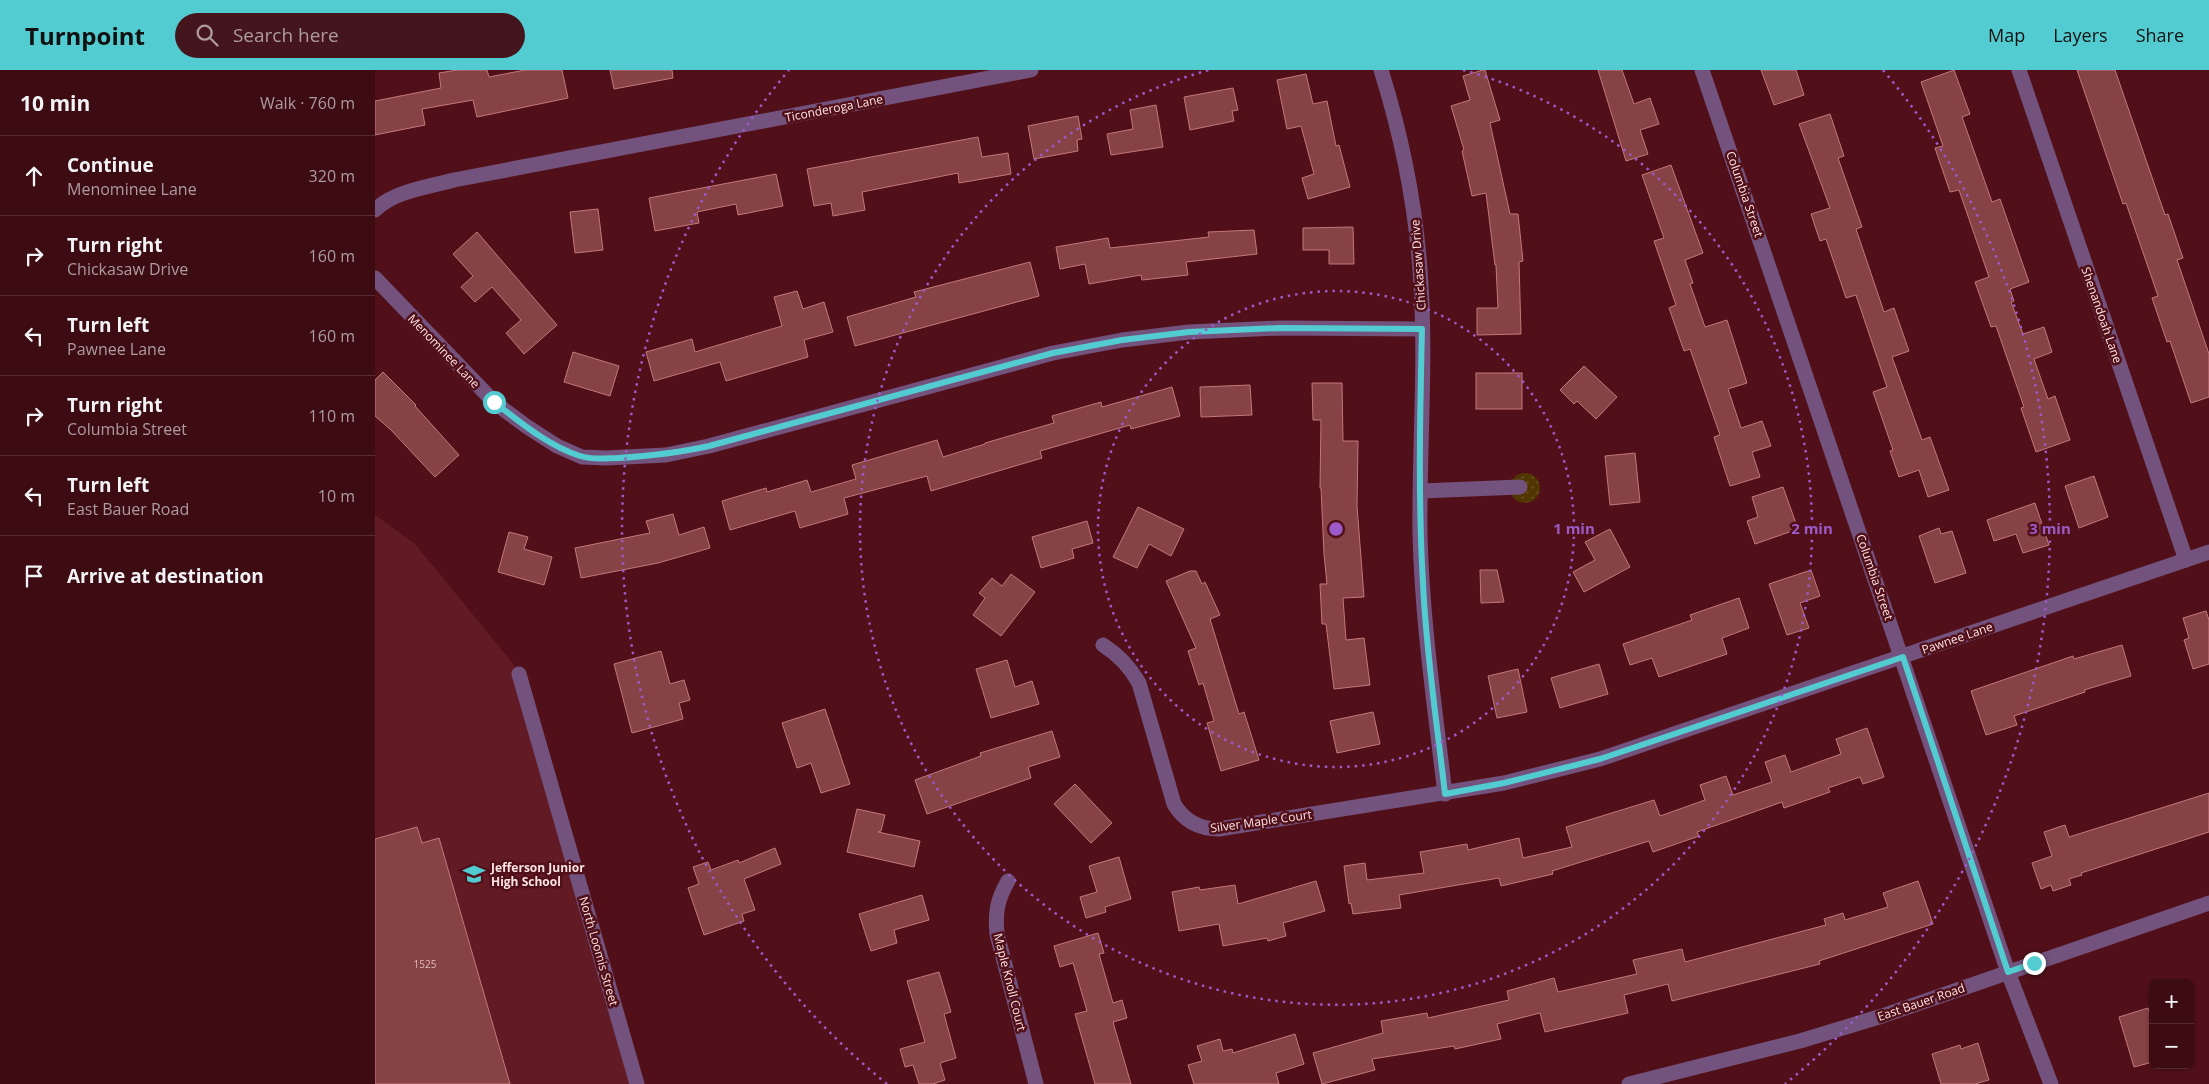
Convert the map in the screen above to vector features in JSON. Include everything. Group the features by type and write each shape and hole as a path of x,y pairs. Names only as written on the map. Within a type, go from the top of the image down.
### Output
{"street":[{"name":"Ticonderoga Lane","path":"375,210 398,196 454,180 1031,70"},
{"name":"Chickasaw Drive","path":"1381,70 1403,150 1413,204 1421,286 1421,543 1425,611 1445,794"},
{"name":"Columbia Street","path":"1702,70 1903,657 2008,972 2051,1084"},
{"name":"Shenandoah Lane","path":"2019,70 2186,560"},
{"name":"Menominee Lane","path":"375,278 494,402 557,446 582,457 598,458 666,455 709,446 1053,353 1122,340 1189,332 1280,328 1422,329"},
{"path":"1421,491 1521,487"},
{"name":"Pawnee Lane","path":"1445,794 1513,781 1600,759 2209,552"},
{"name":"Silver Maple Court","path":"1103,645 1124,661 1139,683 1174,804 1187,820 1204,829 1219,829 1445,794"},
{"name":"North Loomis Street","path":"519,674 637,1084"},
{"name":"Maple Knoll Court","path":"1008,881 997,904 995,915 997,934 1036,1084"},
{"name":"East Bauer Road","path":"1629,1084 1800,1041 1882,1016 2209,903"}],"shaded area":[{"path":"1525,473 1531,474 1539,482 1539,494 1531,502 1525,503 1519,502 1511,494 1510,488 1511,482 1519,474"},
{"name":"Jefferson Junior High School","path":"375,515 415,544 514,665 631,1084 375,1084"}],"building":[{"path":"457,70 487,70 489,77 525,70 562,70 568,98 477,117 473,100 422,109 425,125 375,135 375,101 441,88 439,73"},
{"path":"610,70 672,70 673,78 614,89"},
{"path":"1485,70 1500,120 1490,123 1510,214 1518,214 1523,261 1519,262 1521,334 1477,335 1477,308 1498,308 1496,265 1486,193 1472,196 1462,151 1464,150 1451,106 1470,100 1463,76"},
{"path":"1598,70 1622,70 1634,104 1650,98 1659,124 1640,130 1648,154 1626,161"},
{"path":"1761,70 1796,70 1804,95 1774,105"},
{"path":"1954,70 1970,114 1962,117 1992,202 2000,199 2029,282 2010,289 2014,301 2011,302 2023,334 2044,327 2052,352 2034,359 2048,399 2055,396 2070,440 2036,452 2021,408 2024,407 1996,326 1991,327 1975,282 1989,277 1959,190 1950,192 1935,148 1943,146 1921,82"},
{"path":"2077,70 2115,70 2165,215 2168,214 2183,258 2177,260 2209,354 2209,397 2191,403 2170,341 2167,342 2152,298 2158,296 2126,203 2123,204"},
{"path":"1306,74 1313,104 1327,101 1336,146 1339,145 1350,187 1308,199 1302,178 1314,174 1301,126 1287,129 1277,80"},
{"path":"1233,88 1238,110 1232,111 1234,121 1190,130 1184,97"},
{"path":"1156,105 1163,147 1111,155 1107,134 1133,129 1130,110"},
{"path":"1830,114 1844,156 1838,158 1862,227 1856,229 1884,312 1894,308 1909,351 1892,357 1922,440 1930,437 1949,490 1928,497 1919,470 1899,477 1890,451 1893,450 1873,392 1887,387 1856,295 1846,298 1826,239 1820,241 1811,214 1830,208 1799,124"},
{"path":"1078,116 1082,139 1077,140 1078,151 1034,159 1028,126"},
{"path":"978,137 982,157 1008,153 1011,174 959,183 958,173 862,192 865,210 833,216 831,203 814,206 807,169"},
{"path":"1671,165 1703,253 1685,260 1693,283 1690,284 1705,327 1727,320 1747,383 1728,389 1741,428 1762,421 1771,446 1752,452 1760,477 1730,486 1714,437 1720,435 1690,349 1684,351 1669,308 1676,305 1654,241 1664,238 1642,175"},
{"path":"776,174 783,206 738,215 736,204 697,212 699,223 655,231 649,198"},
{"path":"598,209 603,250 575,253 570,212"},
{"path":"1353,227 1354,264 1329,264 1329,250 1303,250 1303,228"},
{"path":"1254,230 1257,254 1186,262 1188,275 1142,280 1141,275 1089,284 1085,264 1060,269 1056,247 1108,238 1110,248 1209,237 1208,232"},
{"path":"477,232 557,325 524,354 506,333 521,320 492,287 475,302 461,287 473,276 453,254"},
{"path":"1030,262 1039,296 855,346 847,317 916,297 914,292"},
{"path":"797,291 803,309 824,302 833,332 804,340 808,357 726,381 720,362 654,381 646,352 692,339 695,352 782,326 774,297"},
{"path":"573,352 619,366 610,396 564,382"},
{"path":"1584,366 1617,397 1596,419 1577,401 1574,404 1560,390"},
{"path":"383,372 416,405 459,455 435,477 391,430 375,416 375,380"},
{"path":"1476,373 1522,373 1522,409 1476,409"},
{"path":"1312,383 1342,383 1343,441 1358,441 1357,506 1364,597 1343,598 1346,640 1364,638 1370,685 1334,689 1326,624 1322,624 1320,584 1327,584 1320,488 1321,420 1313,420"},
{"path":"1250,385 1252,415 1201,417 1200,387"},
{"path":"1172,387 1180,416 1131,429 1130,425 1040,451 1042,458 931,491 927,476 844,498 848,514 800,528 795,511 730,530 722,501 766,488 767,492 807,480 811,492 856,479 852,465 937,440 943,457 1054,423 1052,416 1101,402 1102,407"},
{"path":"1635,453 1640,502 1610,505 1605,456"},
{"path":"2094,476 2108,517 2079,528 2065,486"},
{"path":"1783,487 1798,529 1755,544 1747,521 1758,517 1752,497"},
{"path":"2035,503 2049,545 2023,553 2016,534 1994,541 1987,520"},
{"path":"1138,507 1184,529 1171,556 1149,544 1137,568 1113,557"},
{"path":"673,514 679,535 704,527 710,548 658,563 581,578 575,548 650,533 646,521"},
{"path":"1087,521 1093,543 1072,549 1074,558 1041,568 1032,537"},
{"path":"1939,528 1941,534 1952,531 1966,573 1935,583 1919,536"},
{"path":"1610,529 1630,567 1584,592 1573,572 1595,560 1585,542"},
{"path":"509,532 528,537 524,549 552,557 544,585 498,572"},
{"path":"1480,570 1497,570 1504,602 1481,603"},
{"path":"1811,570 1820,596 1800,603 1809,628 1787,635 1769,584"},
{"path":"1190,571 1196,571 1202,584 1205,582 1220,615 1210,619 1239,714 1244,712 1259,760 1221,771 1207,723 1214,721 1203,683 1199,685 1188,651 1196,648 1166,581"},
{"path":"1011,574 1035,592 1001,636 973,615 985,598 979,593 992,578 1002,586"},
{"path":"1739,598 1749,628 1722,638 1727,654 1659,677 1652,658 1630,665 1623,644 1692,620 1690,615"},
{"path":"2206,611 2209,620 2209,664 2193,669 2184,640 2189,638 2183,618"},
{"path":"2122,645 2131,676 2084,690 2085,692 2014,716 2017,725 1986,735 1971,691 2073,656 2074,659"},
{"path":"661,651 670,684 684,680 690,700 679,703 683,719 632,733 614,664"},
{"path":"1007,660 1015,687 1032,681 1039,704 991,718 976,669"},
{"path":"1599,664 1608,694 1560,708 1551,678"},
{"path":"1518,669 1527,712 1497,718 1488,676"},
{"path":"825,709 850,784 821,793 811,763 797,768 782,723"},
{"path":"1373,712 1380,744 1337,753 1330,721"},
{"path":"1867,728 1884,777 1863,784 1860,777 1828,788 1830,792 1784,808 1782,802 1697,832 1699,836 1653,852 1649,841 1552,871 1553,874 1501,886 1499,878 1399,895 1401,908 1353,914 1351,903 1349,904 1344,866 1365,863 1367,880 1424,873 1420,852 1467,844 1468,850 1519,838 1523,858 1572,847 1566,827 1654,800 1660,816 1705,800 1700,785 1726,776 1733,795 1772,782 1765,762 1785,755 1791,772 1841,754 1836,739"},
{"path":"1052,731 1060,757 1028,767 1031,778 927,814 915,780 981,756 980,753"},
{"path":"1075,784 1112,823 1091,843 1054,804"},
{"path":"2209,793 2209,832 2081,873 2082,875 2069,879 2071,885 2053,891 2051,885 2041,889 2032,863 2052,856 2044,832 2065,825 2069,837"},
{"path":"857,809 885,815 881,831 878,832 920,841 914,867 847,852"},
{"path":"417,827 422,843 439,838 510,1084 375,1084 375,839"},
{"path":"775,848 781,864 744,879 755,910 742,914 744,921 704,935 688,888 699,884 693,867 708,862 711,870 738,860 739,863"},
{"path":"1119,857 1131,899 1105,907 1106,912 1086,918 1080,897 1097,892 1089,866"},
{"path":"1316,881 1325,911 1283,923 1286,936 1268,941 1267,938 1223,946 1219,924 1179,931 1172,892 1199,887 1200,890 1235,885 1238,904"},
{"path":"1918,881 1933,924 1819,961 1820,964 1672,1001 1668,984 1624,995 1628,1013 1545,1032 1540,1013 1497,1024 1501,1039 1455,1049 1454,1046 1372,1059 1375,1070 1322,1084 1313,1053 1383,1033 1381,1021 1427,1013 1428,1018 1509,1000 1507,991 1554,978 1558,992 1637,974 1633,960 1682,949 1685,962 1826,925 1824,919 1843,913 1845,920 1888,907 1883,893"},
{"path":"922,895 929,920 894,930 897,943 871,951 859,914"},
{"path":"1098,933 1104,953 1099,954 1113,1003 1122,1000 1127,1018 1113,1022 1131,1084 1095,1084 1075,1014 1087,1011 1073,963 1060,967 1054,946"},
{"path":"939,972 951,1012 944,1014 956,1058 940,1063 945,1080 933,1084 919,1084 913,1065 905,1067 900,1049 925,1042 907,981"},
{"path":"2148,1008 2149,1063 2134,1067 2119,1017"},
{"path":"1295,1034 1304,1064 1276,1073 1279,1084 1194,1084 1188,1065 1202,1061 1197,1046 1220,1039 1223,1051 1232,1049 1233,1053"},
{"path":"1978,1043 1989,1080 1975,1084 1941,1084 1932,1054 1960,1045 1961,1049"}],"place":[{"name":"Jefferson Junior High School","path":"474,874"}],"route":[{"path":"494,402 557,446 582,457 606,458 666,455 709,446 1053,353 1122,340 1189,332 1280,328 1422,329 1421,535 1423,585 1428,655 1445,794 1504,783 1600,759 1903,657 2008,972 2034,963"}]}
